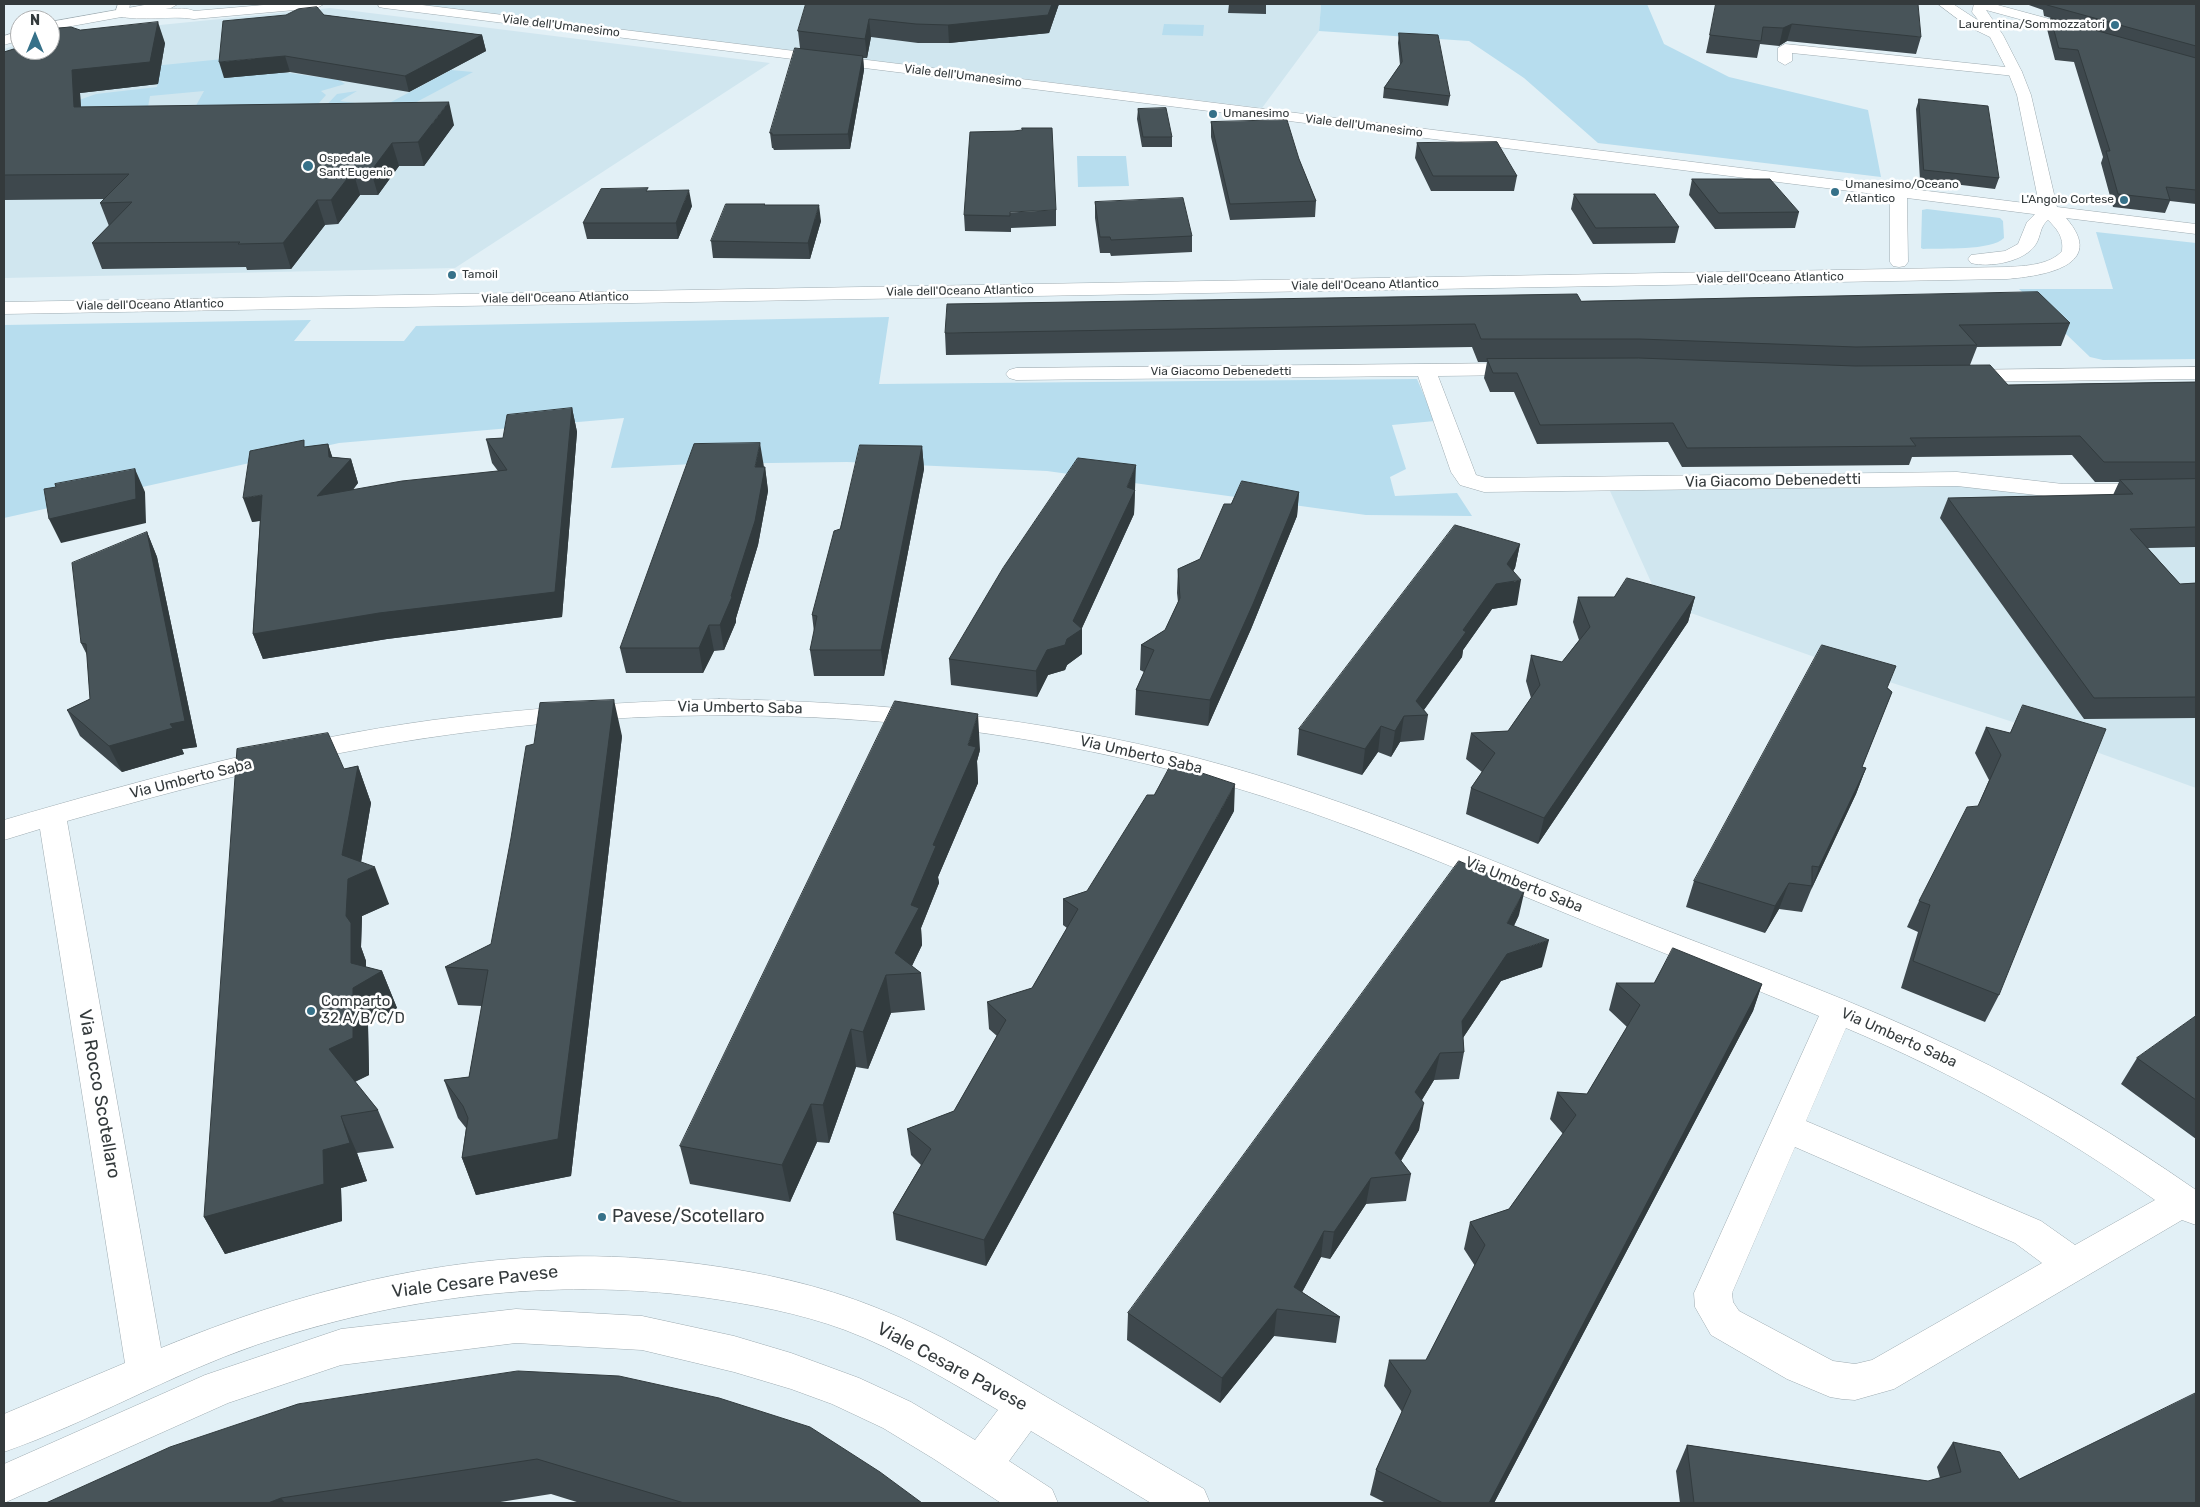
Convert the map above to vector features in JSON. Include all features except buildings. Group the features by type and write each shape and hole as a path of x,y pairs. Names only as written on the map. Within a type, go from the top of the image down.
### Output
{"street":[{"path":"60,22 74,16 126,7 171,4"},
{"path":"126,7 141,15 188,8 190,15 200,15 317,4"},
{"name":"Viale dell'Umanesimo","path":"384,4 2196,229"},
{"path":"1944,4 1972,23 2003,34"},
{"path":"2014,4 2096,31 2062,26 2000,7 1980,4 1979,12 2003,34 2027,106 2049,211"},
{"path":"2026,31 2062,26"},
{"path":"1785,61 1785,48 2015,72"},
{"path":"1898,192 1899,262"},
{"name":"Viale dell'Oceano Atlantico","path":"4,293 1968,260 2009,255 2026,246 2035,223 2049,211 2063,226 2072,244 2066,257 2056,263 2022,272 4,308"},
{"name":"Via Giacomo Debenedetti","path":"1016,374 1542,369"},
{"name":"Via Giacomo Debenedetti","path":"1426,371 1462,472 1468,480 1484,485 1957,479 2063,491 2196,490"},
{"path":"1941,377 2196,374"},
{"name":"Via Umberto Saba","path":"4,830 211,773 327,748 433,729 550,715 640,709 740,706 862,712 944,719 1011,728 1085,741 1168,760 1258,786 1448,855 1837,1011 1936,1054 2012,1092 2110,1151 2190,1206"},
{"name":"Via Rocco Scotellaro","path":"52,816 146,1373"},
{"path":"1837,1011 1712,1299 1714,1307 1725,1324 1801,1366 1830,1379 1842,1381 1855,1382 1880,1376 2072,1264 2190,1206"},
{"path":"1785,1128 2028,1232 2072,1264"},
{"name":"Viale Cesare Pavese","path":"4,1433 264,1325 382,1293 495,1276 596,1271 720,1283 792,1297 838,1310 909,1340 1026,1406 1189,1503"},
{"path":"4,1484 218,1388 341,1346 516,1326 642,1333 758,1361 817,1380 869,1402 921,1428 1037,1503"},
{"path":"980,1466 1026,1406"}],"shaded area":[{"path":"413,4 1321,4 1319,31 1262,108"},
{"path":"1321,4 1647,4 1664,44 1729,77 1868,110 1881,177 1598,143 1524,78 1469,41 1319,31"},
{"name":"Ospedale Sant'Eugenio","path":"330,8 770,63 455,268 4,278 4,49 10,47 10,60 60,60 60,35"},
{"path":"1164,24 1204,25 1203,36 1162,35"},
{"path":"233,58 282,72 339,80 345,84 321,91 326,95 311,112 192,113 204,91 150,96 148,107 34,116 96,94 157,87 159,76 153,66"},
{"path":"451,70 473,72 409,106 386,111 321,111 337,94 357,91 340,101 355,103 350,106 378,109"},
{"path":"1077,156 1126,156 1129,186 1078,187"},
{"path":"1927,209 2000,218 2003,221 2004,238 1998,242 1978,247 1923,249 1921,248 1922,210"},
{"path":"2096,232 2196,243 2196,359 2103,360 2090,357 2019,289 2113,289"},
{"path":"889,317 879,384 1417,379 1435,421 1392,425 1406,469 1390,477 1395,496 1457,493 1472,516 1366,515 1047,471 847,462 694,464 611,468 624,418 339,443 4,518 4,325 311,320 294,341 404,341 416,326"},
{"path":"1975,485 2196,500 2196,788 2016,723 1837,665 1660,602 1610,491"}],"place":[{"name":"Laurentina/Sommozzatori","path":"2115,25"},
{"name":"Umanesimo","path":"1213,114"},
{"name":"Ospedale Sant'Eugenio","path":"308,166"},
{"name":"Umanesimo/Oceano Atlantico","path":"1835,192"},
{"name":"L'Angolo Cortese","path":"2124,200"},
{"name":"Tamoil","path":"452,275"},
{"name":"Comparto 32 A/B/C/D","path":"311,1011"},
{"name":"Pavese/Scotellaro","path":"602,1217"}]}
